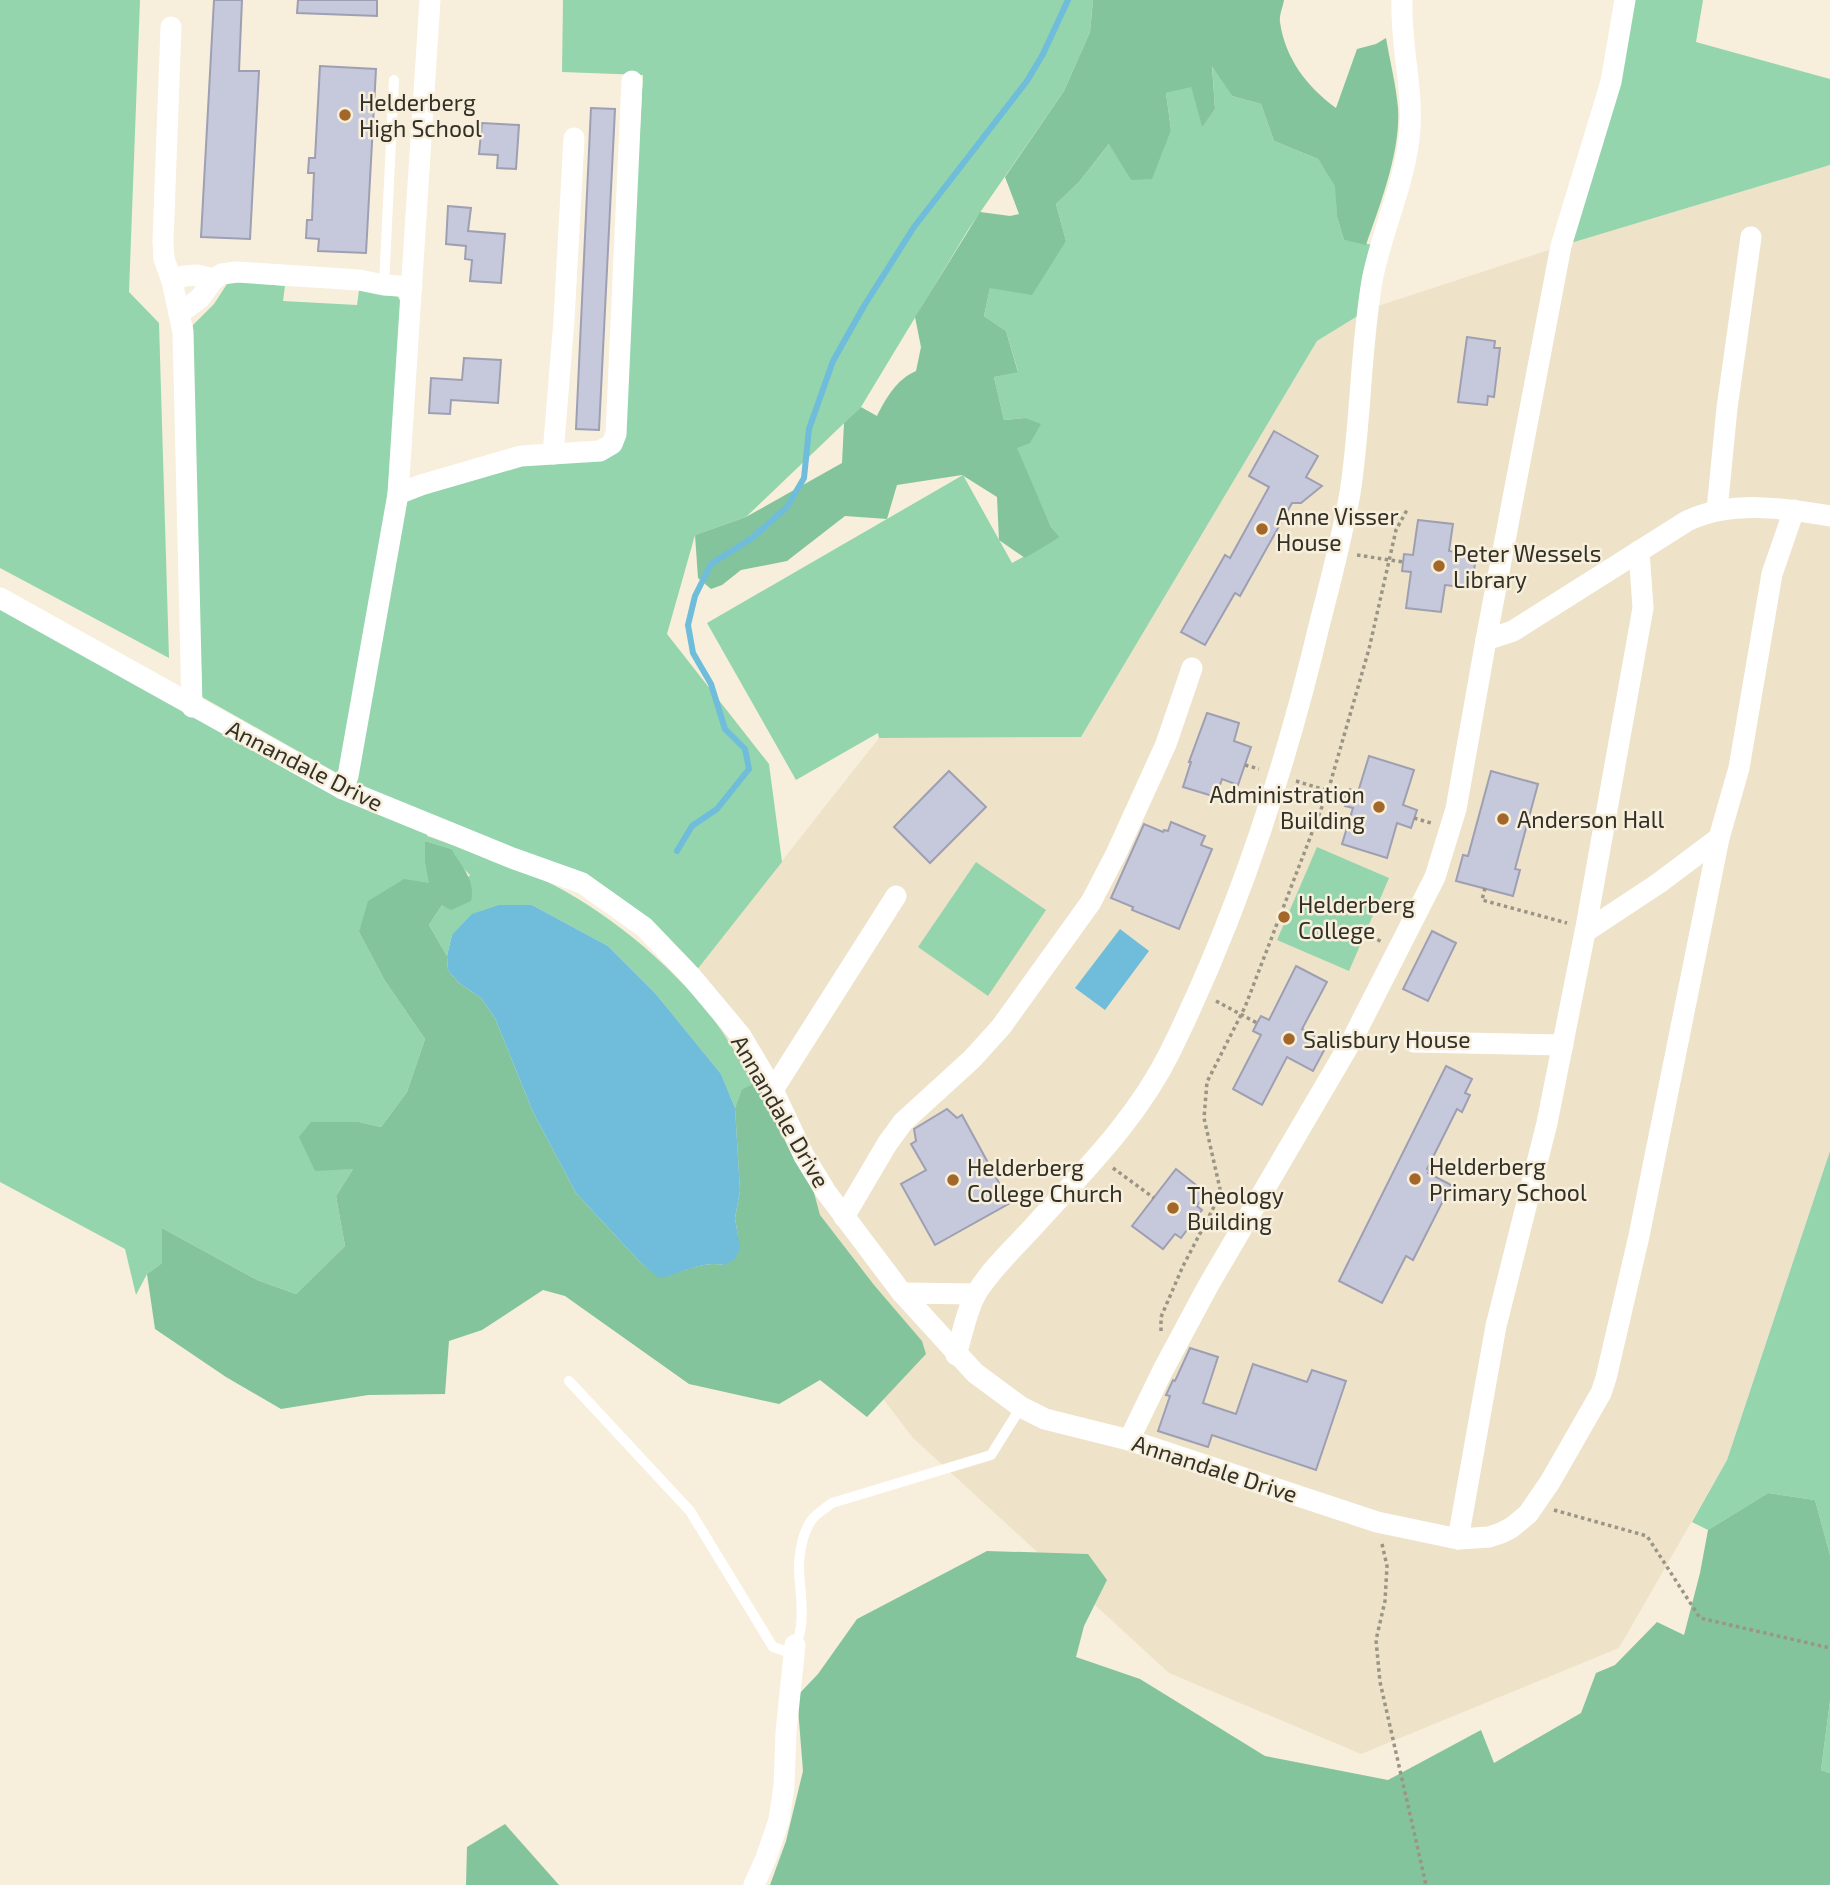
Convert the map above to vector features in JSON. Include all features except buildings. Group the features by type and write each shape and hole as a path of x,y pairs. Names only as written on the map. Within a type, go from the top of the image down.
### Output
{"street":[{"path":"343,789 348,776 398,494 430,0"},
{"path":"957,1355 976,1293 1130,1117 1155,1080 1203,983 1262,824 1311,661 1350,493 1372,281 1385,227 1399,186 1409,139 1411,114 1401,24 1402,0"},
{"path":"1129,1440 1163,1370 1240,1231 1352,1040 1435,877 1455,809 1560,246 1611,82 1625,0"},
{"path":"171,27 163,240 164,259 172,281 183,332 192,706"},
{"path":"398,494 521,456 600,451 610,446 615,438 632,81"},
{"path":"553,454 574,138"},
{"path":"1717,510 1727,408 1751,237"},
{"path":"179,314 200,298 214,279 222,274 237,272 359,280 412,287"},
{"path":"172,281 197,275 214,279"},
{"path":"1486,640 1513,631 1686,521 1717,510 1737,508 1794,510 1830,516"},
{"path":"1535,1505 1601,1393 1606,1378 1639,1236 1719,838 1739,768 1772,574 1794,510"},
{"path":"1458,1539 1496,1326 1547,1123 1585,930 1643,608 1639,551"},
{"name":"Annandale Drive","path":"0,598 343,789 512,858 582,883 644,927 690,975 741,1037 773,1090 804,1156 844,1217 902,1293 975,1373 1021,1407 1045,1419 1129,1440 1377,1522 1458,1539 1489,1537 1511,1528 1535,1505"},
{"path":"844,1217 903,1122 972,1059 1001,1027 1091,902 1166,744 1192,668"},
{"path":"1585,930 1659,883 1719,838"},
{"path":"773,1090 897,896"},
{"path":"1414,1042 1563,1045"},
{"path":"902,1293 976,1293"},
{"path":"754,1885 779,1820 795,1645"}],"lane":[{"path":"384,285 394,80"},
{"path":"569,1381 690,1511 773,1647 785,1651 795,1645 802,1615 799,1562 811,1520 832,1503 990,1454 1021,1407"}],"path":[{"path":"1163,1370 1161,1317 1217,1201 1220,1189 1204,1118 1204,1094 1211,1071 1241,1015 1328,791 1369,649 1396,530 1407,510"},
{"path":"1348,554 1404,562"},
{"path":"1294,780 1348,797"},
{"path":"1414,818 1433,824"},
{"path":"1485,888 1482,900 1585,930"},
{"path":"1365,933 1370,936"},
{"path":"1212,999 1256,1023"},
{"path":"1097,1156 1154,1198"},
{"path":"1535,1505 1647,1536 1700,1618 1830,1648"},
{"path":"1377,1522 1387,1566 1385,1601 1376,1640 1380,1682 1426,1885"}],"shaded area":[{"name":"Helderberg College","path":"1830,165 1830,1151 1727,1460 1619,1648 1361,1754 1169,1673 913,1438 625,1060 879,738 1081,737 1317,341 1369,309 1561,246"}],"green space":[{"path":"0,0 140,0 129,292 159,323 169,658 0,568"},
{"path":"563,0 1093,0 1090,32 1064,91 968,230 861,407 746,517 695,535 667,634 769,764 782,862 696,971 651,923 353,784 400,506 416,490 521,461 606,454 624,410 643,75 562,72"},
{"path":"1093,0 1284,0 1280,22 1292,59 1307,81 1336,108 1357,49 1386,38 1397,99 1398,125 1393,160 1366,245 1344,240 1337,217 1335,186 1318,159 1274,141 1261,104 1232,96 1212,66 1215,109 1202,127 1191,87 1166,93 1171,130 1152,179 1131,180 1109,144 1079,182 1056,204 1066,241 1032,295 990,288 984,316 1006,331 1018,372 994,377 1004,420 1025,418 1041,424 1030,443 1017,448 1051,527 1060,537 1025,558 999,540 997,497 962,475 897,485 887,519 845,516 787,561 741,570 722,585 711,589 698,578 695,535 746,517 842,463 844,423 861,407 877,416 898,384 916,371 921,347 915,317 980,212 1010,216 1019,214 1005,177 1064,91 1090,32"},
{"path":"1625,0 1703,0 1696,42 1830,79 1830,165 1561,246"},
{"path":"1212,64 1232,96 1261,104 1274,141 1318,159 1336,186 1337,217 1344,240 1380,246 1369,309 1317,341 1081,737 879,738 878,733 796,780 707,623 963,475 1012,563 1060,537 1051,527 1016,448 1025,418 1004,420 994,377 1018,371 1006,331 984,316 990,288 1066,241 1056,204 1079,182 1110,143 1131,180 1171,130 1166,93 1191,86 1202,126 1215,109"},
{"path":"233,281 285,286 283,301 357,305 359,290 397,295 406,312 391,493 342,776 202,697 191,353 193,325 214,304 227,284"},
{"path":"0,602 429,829 427,836 542,879 590,906 655,956 675,975 717,1024 755,1083 742,1089 735,1108 721,1074 655,993 608,946 532,905 452,935 447,956 429,925 442,905 470,875 461,866 452,849 425,841 425,863 430,883 359,932 385,981 425,1039 407,1092 381,1127 359,1122 353,1169 336,1196 345,1246 296,1294 257,1280 162,1228 162,1263 147,1274 136,1295 125,1249 0,1182"},
{"path":"425,841 452,849 471,886 471,901 451,910 442,905 429,925 447,956 448,970 459,983 481,998 495,1018 533,1112 576,1193 640,1262 659,1277 708,1264 724,1265 738,1237 735,1218 740,1191 735,1108 742,1089 755,1083 773,1098 804,1156 820,1215 922,1341 926,1354 867,1417 820,1380 779,1404 689,1384 565,1296 543,1290 482,1330 449,1341 445,1394 368,1395 281,1409 226,1377 155,1329 147,1274 162,1263 162,1228 257,1280 296,1294 345,1246 336,1196 353,1169 315,1171 299,1137 311,1122 359,1122 381,1127 407,1092 425,1039 385,981 359,932 368,901 404,879 429,883"},
{"path":"1317,847 1389,878 1349,971 1277,940"},
{"path":"976,862 1046,910 988,996 918,947"},
{"path":"1830,1151 1830,1555 1815,1500 1768,1493 1708,1530 1692,1522 1727,1460"},
{"path":"1768,1493 1815,1500 1830,1555 1830,1701 1821,1770 1830,1773 1830,1885 770,1885 786,1841 803,1771 797,1696 818,1674 857,1619 987,1551 1088,1554 1107,1580 1084,1626 1076,1657 1140,1679 1265,1756 1388,1780 1481,1730 1494,1763 1581,1713 1596,1673 1615,1665 1657,1622 1684,1635 1708,1530"},
{"path":"1830,1701 1830,1773 1821,1770"},
{"path":"505,1824 559,1885 466,1885 467,1847"}],"water":[{"path":"499,905 532,905 608,946 655,993 721,1074 735,1108 740,1191 735,1218 740,1248 735,1259 724,1265 708,1264 659,1278 640,1262 576,1193 533,1112 495,1018 481,998 459,983 448,970 447,956 452,935 472,914"},
{"path":"1120,929 1149,951 1105,1010 1075,988"}],"waterway":[{"path":"677,851 692,826 717,809 749,769 745,749 725,729 711,684 693,653 688,625 695,596 711,564 752,538 787,507 804,478 809,429 833,361 914,227 1027,81 1068,0"}],"place":[{"name":"Helderberg High School","path":"345,115"},
{"name":"Anne Visser House","path":"1262,529"},
{"name":"Peter Wessels Library","path":"1439,566"},
{"name":"Administration Building","path":"1379,807"},
{"name":"Anderson Hall","path":"1503,819"},
{"name":"Helderberg College","path":"1284,917"},
{"name":"Salisbury House","path":"1289,1039"},
{"name":"Helderberg Primary School","path":"1415,1179"},
{"name":"Helderberg College Church","path":"953,1180"},
{"name":"Theology Building","path":"1173,1208"}]}
